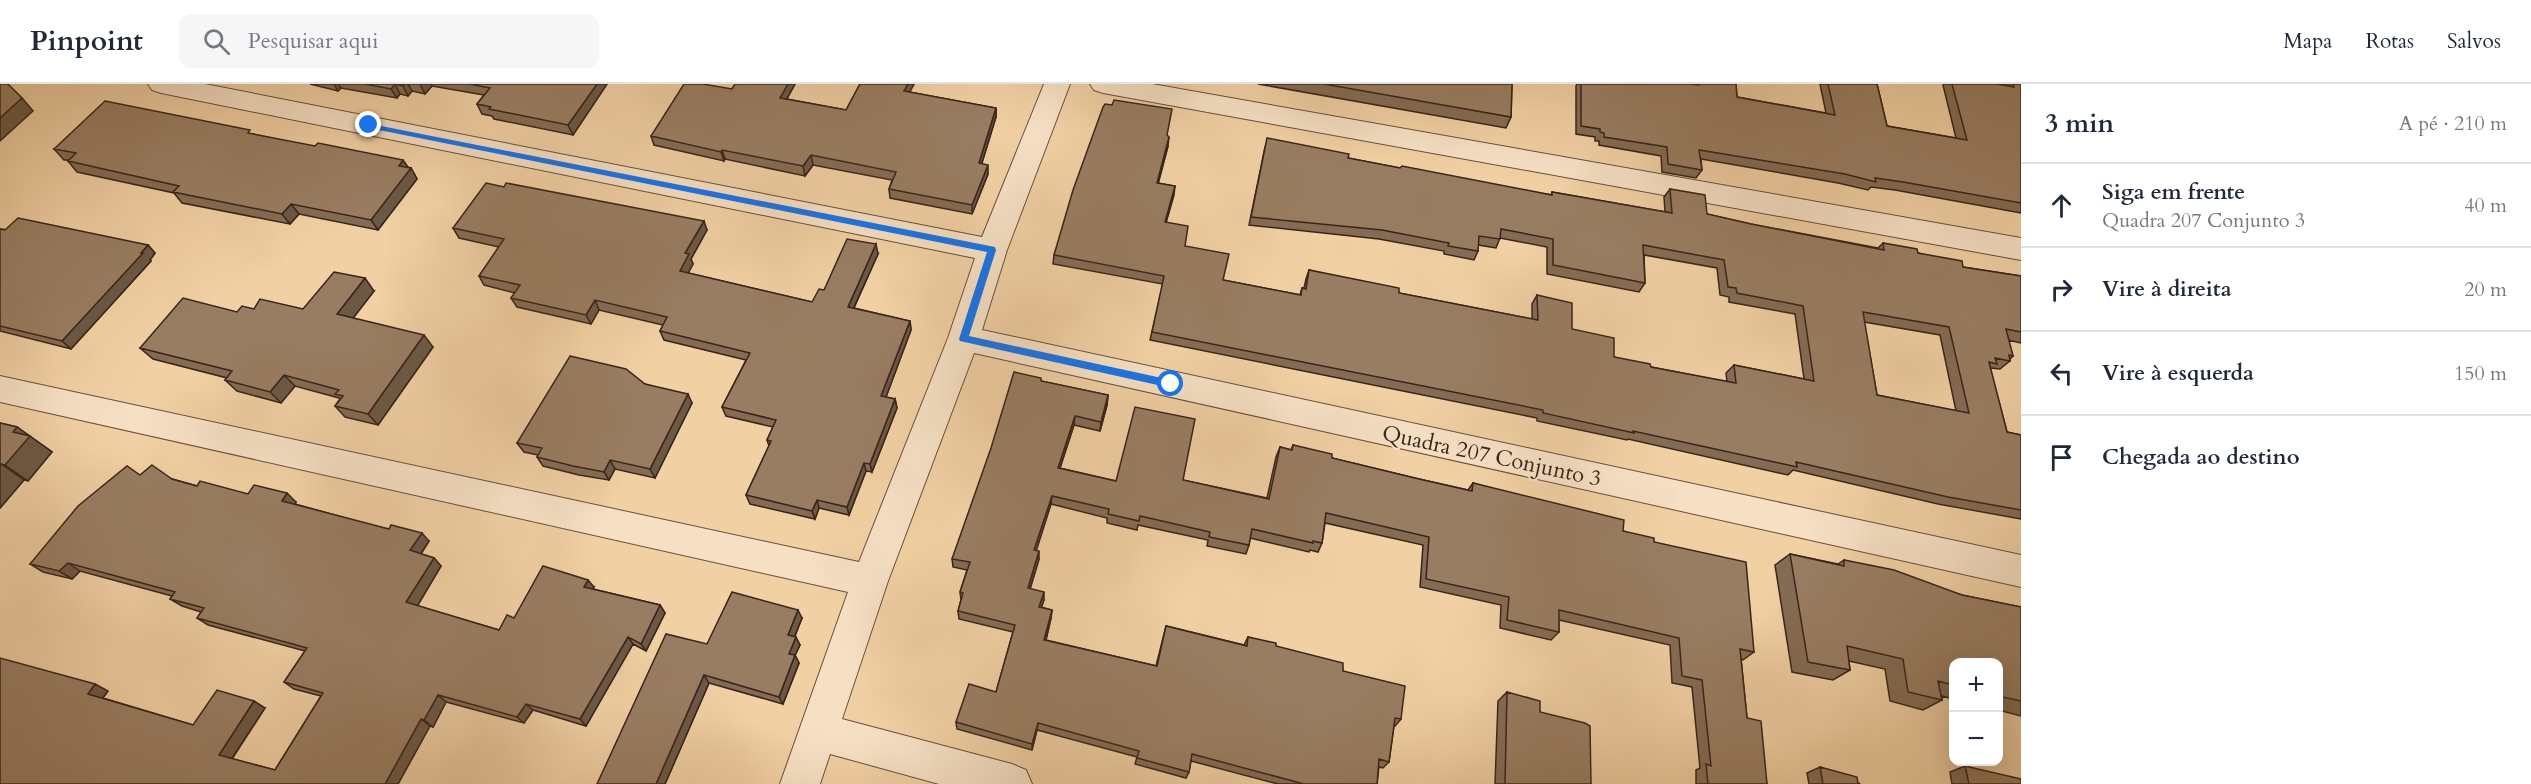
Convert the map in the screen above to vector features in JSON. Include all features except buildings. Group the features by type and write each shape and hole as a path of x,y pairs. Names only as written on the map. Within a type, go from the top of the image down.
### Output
{"street":[{"path":"161,84 992,250"},
{"path":"800,784 870,581 964,339 992,250 1058,84"},
{"path":"1103,84 2021,249"},
{"name":"Quadra 207 Conjunto 3","path":"964,339 2021,571"},
{"path":"0,389 870,581"},
{"path":"819,732 1012,784"}],"route":[{"path":"369,125 992,250 964,339 1171,384"}]}
